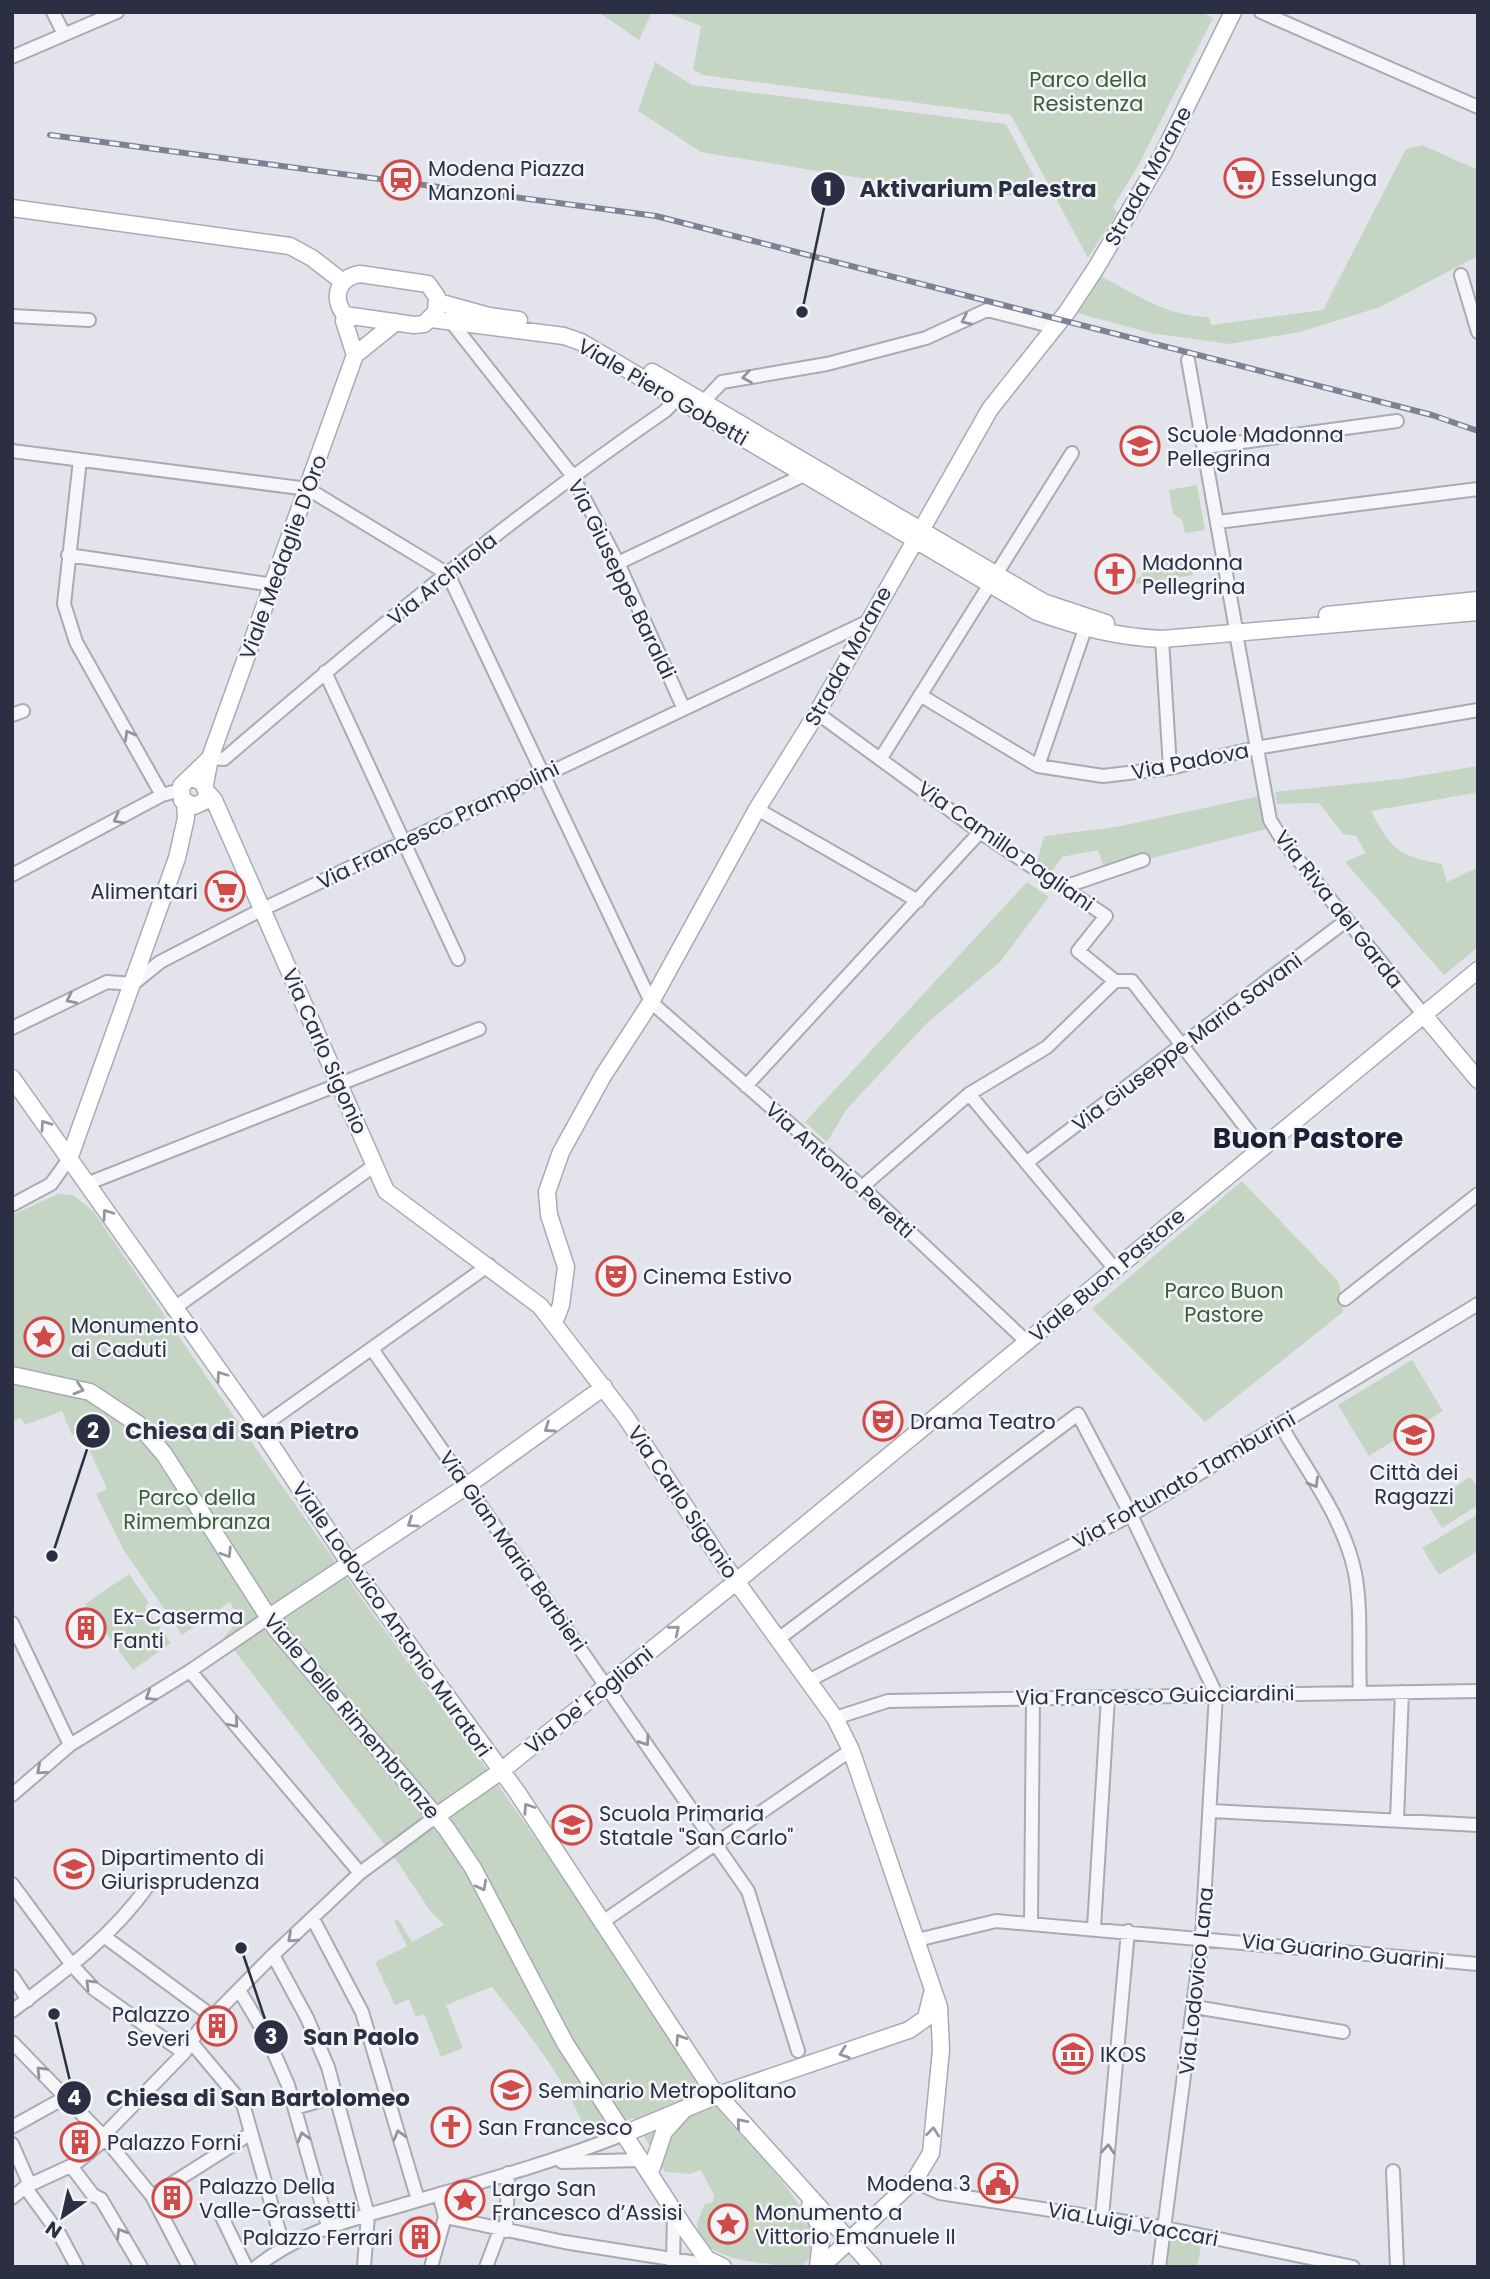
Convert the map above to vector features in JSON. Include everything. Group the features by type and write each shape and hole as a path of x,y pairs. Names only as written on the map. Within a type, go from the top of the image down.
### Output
{"street":[{"path":"53,12 64,34"},
{"path":"12,57 117,12"},
{"name":"Strada Morane","path":"554,1323 564,1291 566,1267 549,1215 550,1180 561,1152 592,1094 651,1002 757,809 817,713 990,410 1085,287 1162,156 1233,12"},
{"path":"1261,12 1478,107"},
{"path":"12,208 290,246 312,258 343,282"},
{"path":"396,322 355,355 344,321 345,315 337,299 343,282 360,274 417,281 435,291 438,302 431,319"},
{"path":"1461,275 1478,332"},
{"name":"Viale Piero Gobetti","path":"438,302 489,316 561,326 584,333 704,401 807,470"},
{"path":"704,401 716,386 732,379 827,364 926,338 987,310 1055,327"},
{"name":"Viale Piero Gobetti","path":"345,315 424,324 431,319 564,336 601,352 677,399 807,470 992,578 1086,624 1125,626 1162,633 1236,628"},
{"path":"12,316 89,320"},
{"name":"Via Giuseppe Baraldi","path":"452,323 572,475 618,563 683,707"},
{"name":"Viale Medaglie D'Oro","path":"69,1159 177,858 194,797 211,758 355,355"},
{"name":"Via Riva del Garda","path":"1188,360 1206,447 1270,820 1283,841 1423,1014"},
{"name":"Via Archirola","path":"211,758 224,759 325,672 572,475 665,411 677,399"},
{"path":"1206,447 1397,421"},
{"path":"12,452 308,489 448,574 651,1002"},
{"path":"881,758 1072,453"},
{"path":"80,460 64,604 76,642 162,795"},
{"path":"618,563 807,470"},
{"path":"1219,522 1478,489"},
{"path":"68,555 274,585"},
{"path":"1236,628 1478,600"},
{"path":"1236,628 1478,612"},
{"name":"Via Francesco Prampolini","path":"133,984 160,962 261,910 683,707 869,621"},
{"path":"1038,765 1086,624"},
{"path":"1162,633 1170,768"},
{"path":"325,672 458,959"},
{"name":"Via Padova","path":"920,695 1038,765 1103,776 1170,768 1256,748 1478,710"},
{"name":"Via Camillo Pagliani","path":"817,713 980,832 1106,916 1078,951 1115,981 1132,981 1261,1147"},
{"path":"12,875 162,795 194,797"},
{"name":"Via Carlo Sigonio","path":"194,797 223,822 341,1083 386,1191 524,1292 554,1323 604,1387 777,1640 835,1718 851,1749 933,1991 941,2021 941,2050 931,2153 916,2178 819,2267"},
{"path":"757,809 918,901"},
{"path":"746,1086 980,832"},
{"path":"1064,887 1143,860"},
{"name":"Via Giuseppe Maria Savani","path":"1026,1163 1347,920"},
{"name":"Viale Buon Pastore","path":"737,1581 1478,970"},
{"path":"862,1187 969,1094 1047,1047 1115,981"},
{"path":"12,1028 107,982 133,984"},
{"name":"Via Antonio Peretti","path":"651,1002 862,1187 1027,1342"},
{"path":"1423,1014 1478,1080"},
{"path":"94,1181 479,1029"},
{"name":"Viale Lodovico Antonio Muratori","path":"12,1078 173,1309 260,1428 351,1564 501,1771 604,1921 718,2095 791,2178"},
{"path":"969,1094 1115,1269"},
{"path":"12,1205 51,1184 69,1159"},
{"path":"173,1309 375,1166"},
{"path":"1345,1299 1478,1194"},
{"path":"260,1428 489,1265"},
{"name":"Via Fortunato Tamburini","path":"808,1681 1131,1515 1478,1304"},
{"name":"Via Gian Maria Barbieri","path":"372,1349 716,1841 748,1891 798,2051"},
{"name":"Viale Delle Rimembranze","path":"12,1375 90,1392 138,1424 164,1454 268,1618 438,1815 472,1868 565,2043 707,2259 718,2266"},
{"path":"12,1795 71,1745 190,1671 351,1564 468,1485 604,1387"},
{"path":"777,1640 1078,1414 1131,1515 1216,1694"},
{"path":"1280,1424 1336,1521 1350,1555 1356,1582 1360,1691"},
{"name":"Via De' Fogliani","path":"438,1815 501,1771 737,1581"},
{"path":"12,1623 71,1745"},
{"path":"190,1671 360,1873"},
{"name":"Via Francesco Guicciardini","path":"835,1718 888,1702 1360,1691 1478,1691"},
{"path":"1396,1821 1402,1692"},
{"name":"Via Lodovico Lana","path":"1159,2267 1195,2007 1202,1937 1212,1811 1216,1694"},
{"path":"1031,1923 1033,1698"},
{"path":"1094,1928 1108,1698"},
{"path":"604,1921 851,1749"},
{"path":"1212,1811 1478,1825"},
{"path":"12,2198 27,2186 71,2166 104,2138 188,2047 212,2016 273,1955 360,1873 438,1815"},
{"path":"12,2011 105,1937 134,1906 150,1883"},
{"path":"12,1884 72,1965 94,1989 188,2047 243,2104 283,2245"},
{"path":"313,1919 362,2012 418,2200"},
{"name":"Via Guarino Guarini","path":"916,1940 996,1920 1478,1964"},
{"path":"1102,2217 1128,1931"},
{"path":"105,1937 212,2016"},
{"path":"273,1955 307,2018 336,2096 368,2215 364,2267"},
{"path":"12,1976 28,2000"},
{"path":"239,1990 267,2037 295,2108 328,2226"},
{"path":"256,2267 267,2262 283,2245 328,2226 551,2162 718,2095 909,2030 926,2018 933,1991"},
{"path":"1195,2007 1343,2032"},
{"path":"909,2030 930,2034 941,2050"},
{"path":"12,2042 104,2138 152,2196 189,2267"},
{"path":"295,2108 336,2096"},
{"path":"12,2127 66,2097"},
{"path":"551,2162 645,2166 664,2132 687,2107"},
{"path":"152,2196 250,2134"},
{"path":"12,2144 27,2186 60,2235 77,2267"},
{"path":"71,2166 93,2195 101,2199 141,2267"},
{"path":"1393,2171 1397,2267"},
{"path":"486,2267 503,2230 508,2173"},
{"path":"791,2178 873,2267"},
{"path":"791,2178 811,2207 821,2232 819,2267"},
{"name":"Via Luigi Vaccari","path":"916,2178 924,2186 940,2193 1166,2228 1353,2267"},
{"path":"431,2267 445,2217 439,2194"},
{"path":"673,2263 674,2209"},
{"path":"222,2217 246,2267"},
{"path":"445,2217 673,2263 718,2266"}],"green space":[{"path":"598,12 652,12 639,40"},
{"name":"Parco della Resistenza","path":"665,12 1201,12 1213,18 1139,164 1113,207 1117,213 1088,258 1011,115 703,75 693,70 701,26"},
{"path":"655,62 692,85 1006,124 1046,199 873,180 701,152 638,111"},
{"path":"1422,145 1478,170 1478,256 1380,307 1300,332 1229,344 1151,333 1077,313 1100,276 1166,309 1209,317 1211,325 1323,310 1406,149"},
{"path":"1197,485 1205,530 1185,533 1182,520 1173,514 1169,490"},
{"path":"1190,556 1193,575 1136,584 1136,580 1142,575 1142,563"},
{"path":"1478,766 1478,804 1475,793 1371,811 1385,835 1398,849 1415,858 1442,864 1447,882 1478,867 1478,947 1444,975 1345,862 1366,853 1356,836 1343,834 1319,803 1277,804 1275,792 1400,779"},
{"path":"1260,796 1266,829 1105,870 1098,850 1062,857 1052,872 1036,866 1044,836 1116,827"},
{"path":"1027,882 1049,897 1000,962 927,1023 846,1110 827,1142 805,1122"},
{"name":"Parco Buon Pastore","path":"1242,1181 1339,1282 1343,1312 1205,1422 1092,1309"},
{"name":"Parco della Rimembranza","path":"58,1194 73,1195 93,1211 319,1539 532,1834 717,2107 786,2187 802,2210 812,2233 812,2252 799,2267 737,2259 709,2247 700,2236 697,2223 705,2204 713,2202 714,2195 701,2170 689,2174 665,2172 633,2118 587,2135 558,2076 492,1987 446,2005 463,2048 441,2057 424,2014 416,2017 409,1999 395,2005 375,1962 407,1946 394,1921 398,1919 412,1942 444,1925 431,1912 396,1860 224,1637 239,1620 230,1602 182,1635 123,1549 96,1494 107,1489 81,1431 72,1435 62,1411 25,1425 21,1418 12,1422 12,1215"},
{"path":"1412,1360 1443,1411 1369,1456 1338,1405"},
{"path":"1470,1477 1478,1488 1478,1505 1442,1528 1427,1504"},
{"path":"1478,1514 1478,1551 1439,1575 1422,1548"},
{"path":"129,1574 149,1603 145,1607 171,1643 133,1670 85,1604"},
{"path":"1171,2235 1202,2242 1197,2267 1165,2267"}],"railway":[{"path":"50,135 656,216 1432,415 1478,431"}],"place":[{"name":"Esselunga","path":"1244,178"},
{"name":"Modena Piazza Manzoni","path":"401,180"},
{"name":"Aktivarium Palestra","path":"802,312"},
{"name":"Scuole Madonna Pellegrina","path":"1140,446"},
{"name":"Madonna Pellegrina","path":"1115,574"},
{"name":"Alimentari","path":"225,891"},
{"name":"Cinema Estivo","path":"616,1276"},
{"name":"Monumento ai Caduti","path":"44,1337"},
{"name":"Drama Teatro","path":"883,1421"},
{"name":"Città dei Ragazzi","path":"1414,1435"},
{"name":"Chiesa di San Pietro","path":"52,1556"},
{"name":"Ex-Caserma Fanti","path":"86,1628"},
{"name":"Scuola Primaria Statale \"San Carlo\"","path":"572,1825"},
{"name":"Dipartimento di Giurisprudenza","path":"74,1869"},
{"name":"San Paolo","path":"241,1948"},
{"name":"Chiesa di San Bartolomeo","path":"54,2014"},
{"name":"Palazzo Severi","path":"217,2026"},
{"name":"IKOS","path":"1073,2054"},
{"name":"Seminario Metropolitano","path":"511,2090"},
{"name":"San Francesco","path":"451,2127"},
{"name":"Palazzo Forni","path":"80,2142"},
{"name":"Modena 3","path":"998,2183"},
{"name":"Palazzo Della Valle-Grassetti","path":"172,2198"},
{"name":"Largo San Francesco d’Assisi","path":"465,2200"},
{"name":"Monumento a Vittorio Emanuele II","path":"728,2224"},
{"name":"Palazzo Ferrari","path":"420,2237"}],"district":[{"name":"Buon Pastore","path":"1308,1138"}]}
